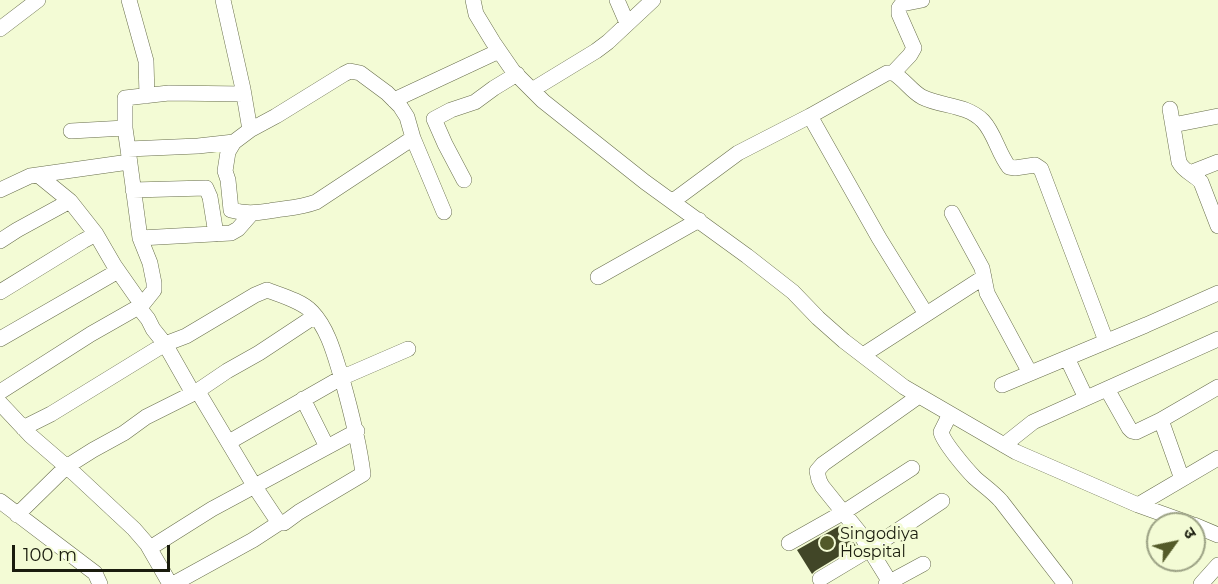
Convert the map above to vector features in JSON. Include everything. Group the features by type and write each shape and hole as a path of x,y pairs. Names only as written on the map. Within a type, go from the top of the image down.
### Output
{"street":[{"path":"0,29 38,0"},
{"path":"129,0 146,61 147,96"},
{"path":"223,0 244,94 249,130"},
{"path":"489,0 474,3 476,14 499,51 543,101 645,182 793,292 818,318 862,355 904,387 1016,452 1157,512"},
{"path":"617,0 627,23"},
{"path":"532,90 596,51 653,0"},
{"path":"673,201 738,153 893,72 914,48 899,9 902,4 922,0"},
{"path":"394,99 499,51"},
{"path":"412,138 316,202 302,207 252,213 231,210 225,171 228,152 234,142 249,130 351,71 360,73 394,99 407,117 412,138 444,212"},
{"path":"893,72 919,95 957,106 984,122 1009,166 1014,168 1035,165 1041,168 1106,341"},
{"path":"464,180 434,119 451,110 475,102 517,74"},
{"path":"0,392 91,334 142,305 154,290 150,263 140,238 125,128 125,98 169,93 244,94"},
{"path":"1170,109 1179,162 1184,169 1201,182 1215,207 1218,225"},
{"path":"810,116 879,238 926,314"},
{"path":"1173,125 1218,116"},
{"path":"71,131 125,128"},
{"path":"0,190 20,180 38,175 128,155 234,142"},
{"path":"1190,173 1218,162"},
{"path":"38,175 70,201 96,234 142,305 140,309 165,344 190,388 200,395 279,523"},
{"path":"134,190 206,188 210,197 216,234"},
{"path":"0,241 70,201"},
{"path":"140,238 234,231 252,213"},
{"path":"952,213 982,268 987,293 1030,373"},
{"path":"598,277 699,220"},
{"path":"0,292 96,234"},
{"path":"0,339 118,271"},
{"path":"862,355 984,277"},
{"path":"0,403 23,428 31,436 123,518 150,548 171,584 254,540 279,523 284,523 298,512 363,474 357,431 332,347 324,329 312,311 296,301 267,290 186,336 165,344 51,414 23,428"},
{"path":"1002,385 1218,293"},
{"path":"17,515 66,467 124,433 146,417 195,392 281,340 315,316"},
{"path":"1004,445 1033,422 1218,339"},
{"path":"229,442 341,378 408,349"},
{"path":"1067,358 1086,398"},
{"path":"1107,389 1132,431 1140,431 1218,387"},
{"path":"919,396 817,471 819,480 859,532 889,583 923,564"},
{"path":"303,399 327,447"},
{"path":"950,414 941,432 945,441 971,474 994,493 1065,584"},
{"path":"1161,420 1182,479"},
{"path":"150,548 212,509 357,431"},
{"path":"1138,505 1218,458"},
{"path":"789,543 912,468"},
{"path":"0,501 95,573 100,584"},
{"path":"820,579 942,501"},
{"path":"1201,584 1218,565"}],"building":[{"path":"841,525 856,546 812,574 797,550"}],"place":[{"name":"Singodiya Hospital","path":"827,543"}]}
